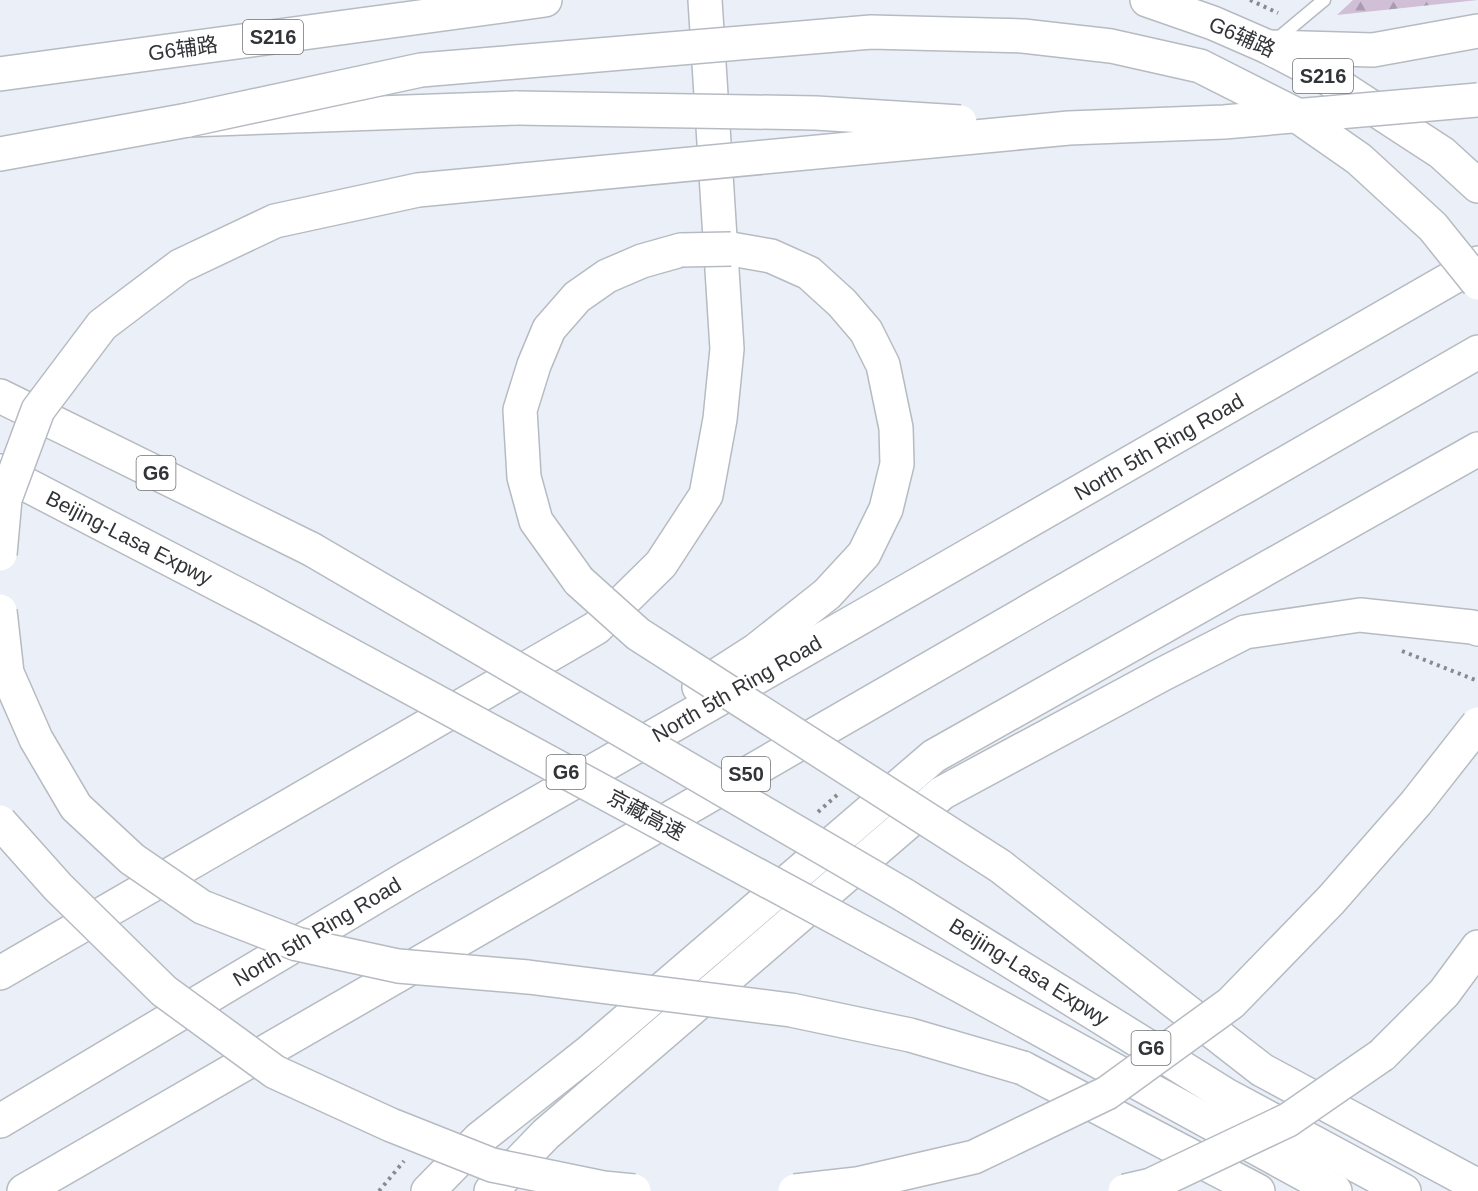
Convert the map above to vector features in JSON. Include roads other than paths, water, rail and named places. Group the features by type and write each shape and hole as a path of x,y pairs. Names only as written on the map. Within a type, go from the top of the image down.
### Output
{"main road":[{"name":"G6辅路","path":"0,74 545,0"},
{"path":"0,973 596,628 661,564 706,495 720,419 727,349 705,0"},
{"name":"G6辅路","path":"1147,0 1213,23 1268,47 1324,76 1442,153 1478,186"},
{"path":"1268,47 1373,50 1478,31"},
{"path":"0,154 188,120 421,70 871,32 1023,36 1111,46 1200,66 1293,113 1359,159 1433,227 1478,283"},
{"path":"0,554 5,499 38,410 102,325 180,266 275,221 418,190 1069,128 1224,122 1478,100"},
{"path":"188,120 517,108 816,114 1069,128"},
{"path":"407,878 754,651 827,594 864,554 886,509 897,464 896,428 883,365 866,331 842,303 809,273 771,256 731,249 681,250 642,261 607,276 577,297 549,329 534,365 520,410 524,477 536,521 579,581 638,634 1000,866 1262,1070 1478,1186"},
{"name":"North 5th Ring Road","path":"0,1121 407,878 1478,263"},
{"name":"S50","path":"24,1191 1473,355"},
{"name":"Beijing-Lasa Expwy","path":"0,396 311,549 904,895 1226,1095 1404,1191"},
{"path":"428,1191 479,1139 597,1045 934,756 1478,449"},
{"name":"Beijing-Lasa Expwy","path":"0,471 258,605"},
{"name":"京藏高速","path":"258,605 874,939"},
{"path":"0,611 7,673 36,739 75,807 132,859 202,907 297,944 398,966 528,977 791,1010 910,1035 1023,1068 1258,1191"},
{"path":"491,1191 546,1134 942,794 1245,632 1360,615 1478,629"},
{"path":"795,1191 857,1184 974,1157 1107,1094 1232,1003 1354,874 1416,803 1478,724"},
{"path":"0,822 58,887 164,992 275,1072 391,1125 492,1165 603,1188 634,1191"},
{"name":"Beijing-Lasa Expwy","path":"874,939 1335,1191"},
{"path":"1125,1191 1151,1185 1288,1120 1382,1055 1444,993 1478,947"}],"lane":[{"path":"1268,47 1323,0"}]}
